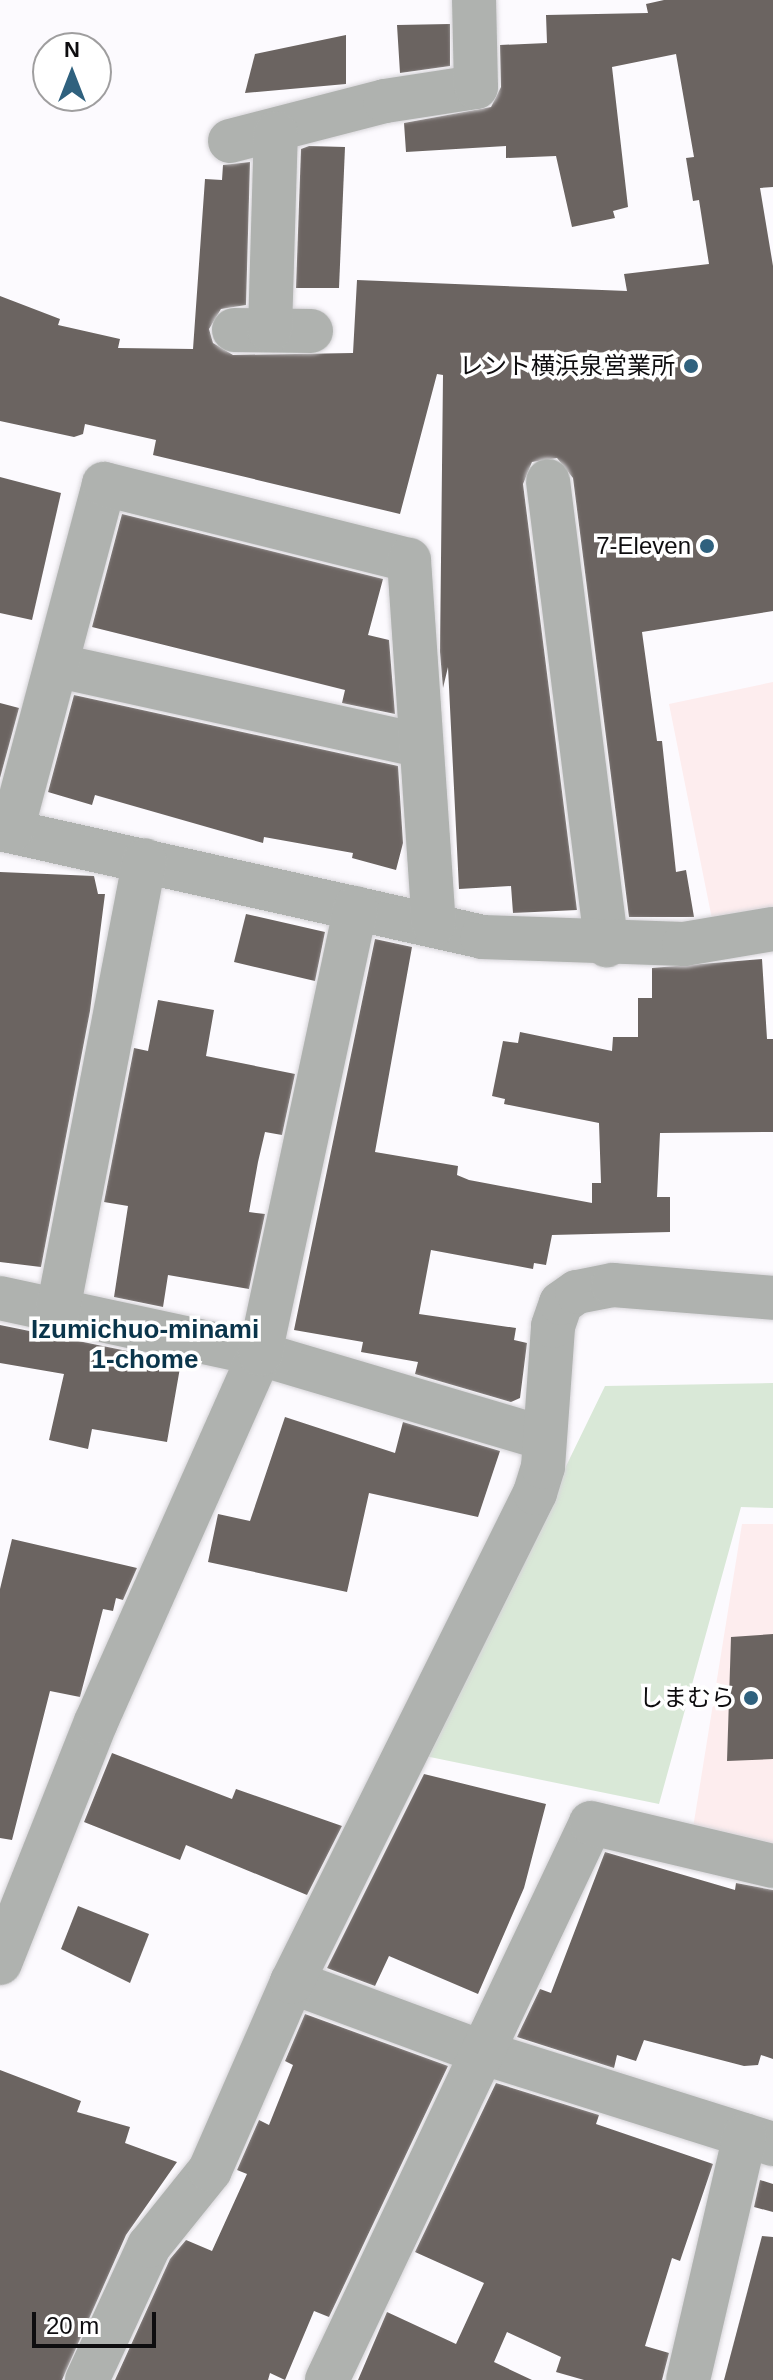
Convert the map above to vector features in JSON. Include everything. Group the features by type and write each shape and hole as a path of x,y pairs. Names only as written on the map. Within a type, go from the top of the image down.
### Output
{"street":[{"path":"230,141 276,133 385,101 476,87 474,0"},
{"path":"272,330 276,133"},
{"path":"548,481 607,945"},
{"path":"434,924 419,745 409,560 104,484 59,666 6,830 482,937 607,945 684,944 773,929"},
{"path":"59,666 419,745"},
{"path":"58,1310 145,860"},
{"path":"0,1963 96,1722 260,1354 356,908"},
{"path":"87,2380 149,2246 210,2170 292,1982 535,1493 544,1438 556,1312 577,1292 613,1285 773,1298"},
{"path":"0,1298 260,1354 544,1438"},
{"path":"327,2380 487,2054 591,1823 773,1866"},
{"path":"292,1982 487,2054 759,2140 688,2380"}],"shaded area":[{"path":"773,682 773,915 714,929 669,704"},
{"path":"742,1524 773,1524 773,1847 693,1828"}],"green space":[{"path":"773,1383 773,1508 741,1507 659,1804 425,1756 605,1386"}],"building":[{"path":"664,0 773,0 773,187 760,188 773,266 773,611 642,632 657,741 662,741 676,872 686,870 694,917 629,917 573,478 557,458 532,462 523,484 577,910 513,913 511,886 459,889 448,667 443,688 440,652 443,375 437,374 400,514 153,455 156,440 85,424 83,434 74,437 0,421 0,296 60,319 58,325 120,339 118,348 193,349 205,179 222,180 223,165 250,162 246,305 221,309 209,329 213,343 233,355 353,353 357,280 627,291 624,274 709,264 699,200 693,201 686,158 694,157 676,54 612,67 628,207 613,211 615,218 572,227 556,156 506,158 506,146 406,152 404,123 491,107 501,87 500,45 547,43 546,15 648,13 646,4"},
{"path":"450,24 450,66 400,73 397,25"},
{"path":"346,35 346,84 245,93 255,54"},
{"path":"309,146 345,147 339,288 296,288 301,149"},
{"path":"0,477 61,493 32,620 0,613"},
{"path":"122,514 383,579 368,635 389,640 395,714 342,703 345,690 92,627"},
{"path":"74,695 398,766 403,843 396,870 352,858 353,853 264,837 263,843 95,795 92,805 48,792"},
{"path":"0,703 19,708 0,778"},
{"path":"0,872 94,876 98,894 105,894 90,1011 41,1267 0,1262"},
{"path":"246,914 325,932 315,981 234,962"},
{"path":"375,939 412,947 375,1152 458,1166 457,1175 469,1180 592,1203 592,1183 601,1183 599,1123 504,1104 505,1099 492,1096 503,1041 518,1043 520,1032 612,1051 613,1037 638,1037 638,998 652,998 652,968 762,959 767,1039 773,1039 773,1132 660,1133 657,1197 670,1197 670,1232 552,1235 546,1265 534,1263 533,1269 431,1250 419,1314 516,1328 514,1340 527,1343 520,1398 511,1402 415,1374 418,1362 361,1352 363,1342 294,1330"},
{"path":"158,1000 214,1010 206,1056 295,1074 282,1135 265,1132 258,1162 249,1212 265,1214 249,1289 168,1275 163,1307 114,1297 128,1206 104,1202 134,1048 148,1051"},
{"path":"0,1325 181,1362 167,1442 92,1429 88,1449 49,1440 64,1374 0,1363"},
{"path":"285,1417 395,1453 403,1422 500,1451 478,1517 369,1493 347,1592 208,1562 218,1514 250,1521"},
{"path":"12,1539 137,1568 123,1600 116,1598 113,1611 103,1609 80,1697 50,1691 12,1840 0,1838 0,1589"},
{"name":"しまむら","path":"773,1634 773,1759 727,1761 731,1637"},
{"path":"112,1753 232,1799 236,1789 342,1826 307,1895 186,1845 180,1860 84,1822"},
{"path":"424,1774 546,1804 524,1888 478,1994 389,1956 375,1986 327,1968"},
{"path":"605,1852 735,1890 736,1883 773,1890 773,2059 761,2055 758,2065 744,2066 644,2040 636,2061 617,2055 614,2068 517,2037 540,1989 551,1993"},
{"path":"78,1906 149,1934 130,1983 61,1949"},
{"path":"305,2014 448,2066 329,2317 314,2311 285,2380 270,2373 268,2380 115,2380 170,2259 186,2240 212,2251 247,2174 237,2170 259,2120 269,2125 293,2065 285,2061"},
{"path":"0,2070 81,2101 77,2112 130,2127 125,2143 177,2162 126,2235 62,2380 0,2380"},
{"path":"496,2083 599,2115 596,2124 713,2164 680,2261 672,2258 645,2346 669,2353 662,2380 584,2380 556,2372 561,2357 507,2332 494,2362 532,2380 358,2380 387,2312 456,2344 484,2283 415,2252"},
{"path":"760,2180 773,2184 773,2212 754,2207"},
{"path":"762,2236 773,2237 773,2380 724,2380"}],"place":[{"name":"レント横浜泉営業所","path":"691,366"},
{"name":"7-Eleven","path":"707,546"},
{"name":"しまむら","path":"751,1698"}],"district":[{"name":"Izumichuo-minami 1-chome","path":"145,1345"}]}
